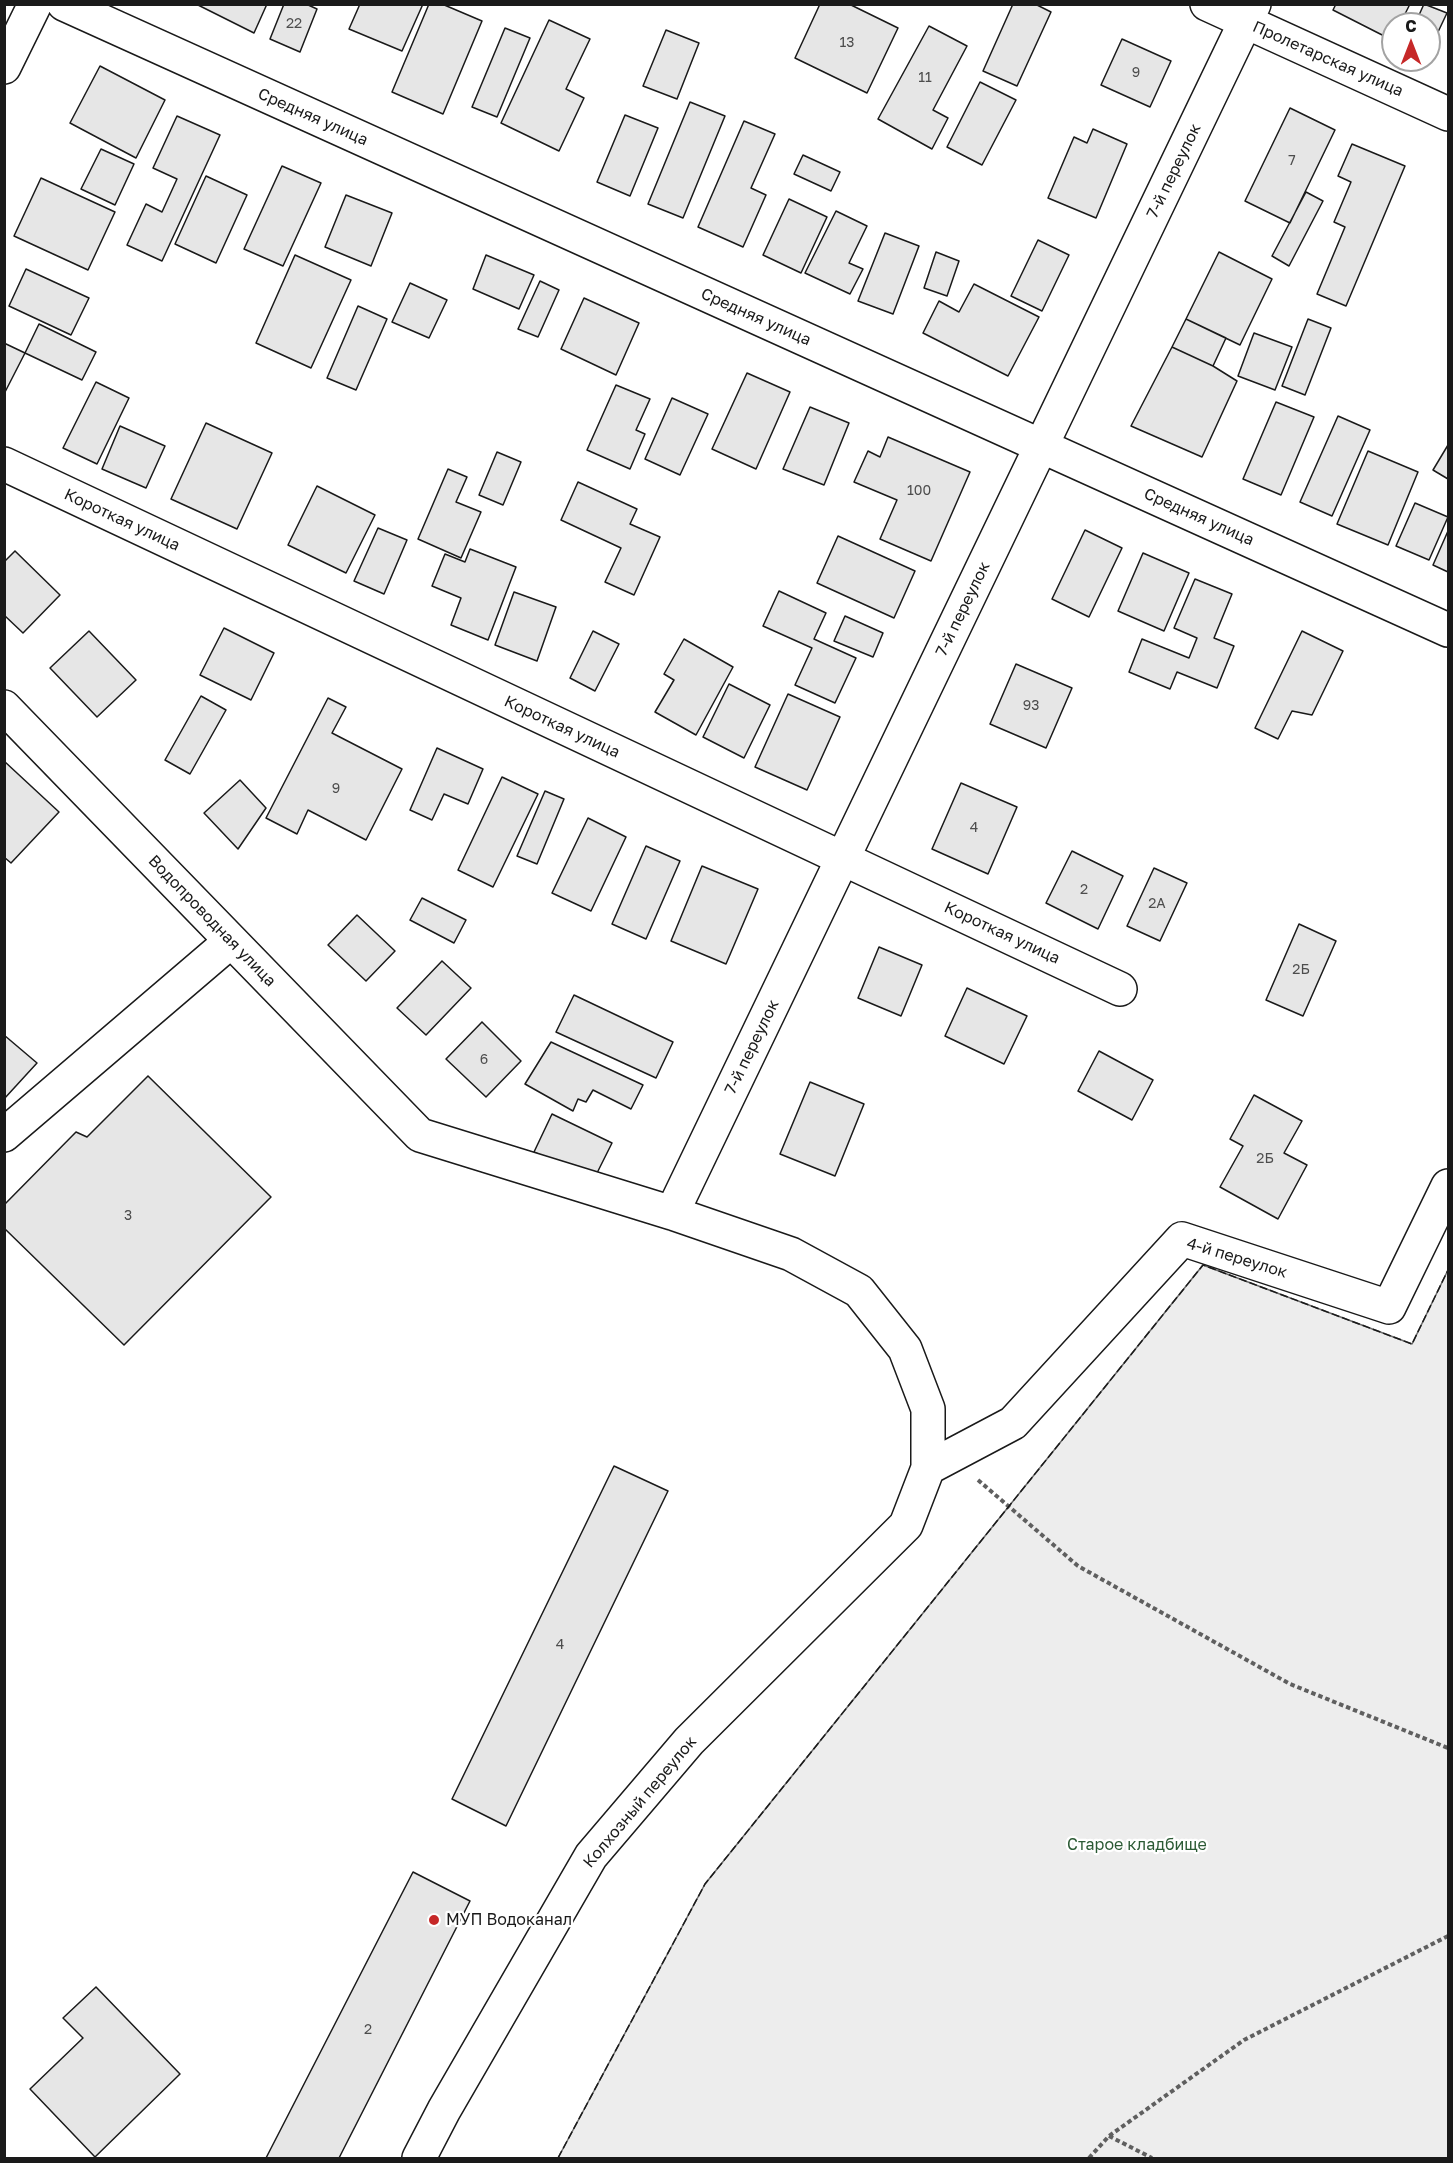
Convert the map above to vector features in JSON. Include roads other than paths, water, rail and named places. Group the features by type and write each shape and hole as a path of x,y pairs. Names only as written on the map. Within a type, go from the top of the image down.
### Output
{"street":[{"path":"4,67 35,4"},
{"name":"Средняя улица","path":"64,4 1449,630"},
{"name":"Пролетарская улица","path":"1207,4 1250,13 1449,114"},
{"name":"7-й переулок","path":"672,1213 1250,13"},
{"name":"Короткая улица","path":"4,464 1120,989"},
{"name":"Водопроводная улица","path":"4,707 420,1135 672,1213"},
{"path":"4,1135 231,940"},
{"name":"4-й переулок","path":"939,1462 1013,1423 1182,1239 1389,1307 1449,1186"},
{"path":"672,1213 791,1254 859,1291 905,1349 928,1409 939,1462"},
{"name":"Колхозный переулок","path":"419,2158 591,1856 689,1741 906,1525 939,1462"}],"place":[{"name":"МУП Водоканал","path":"434,1920"}],"park label":[{"name":"Старое кладбище","path":"1137,1845"}]}
